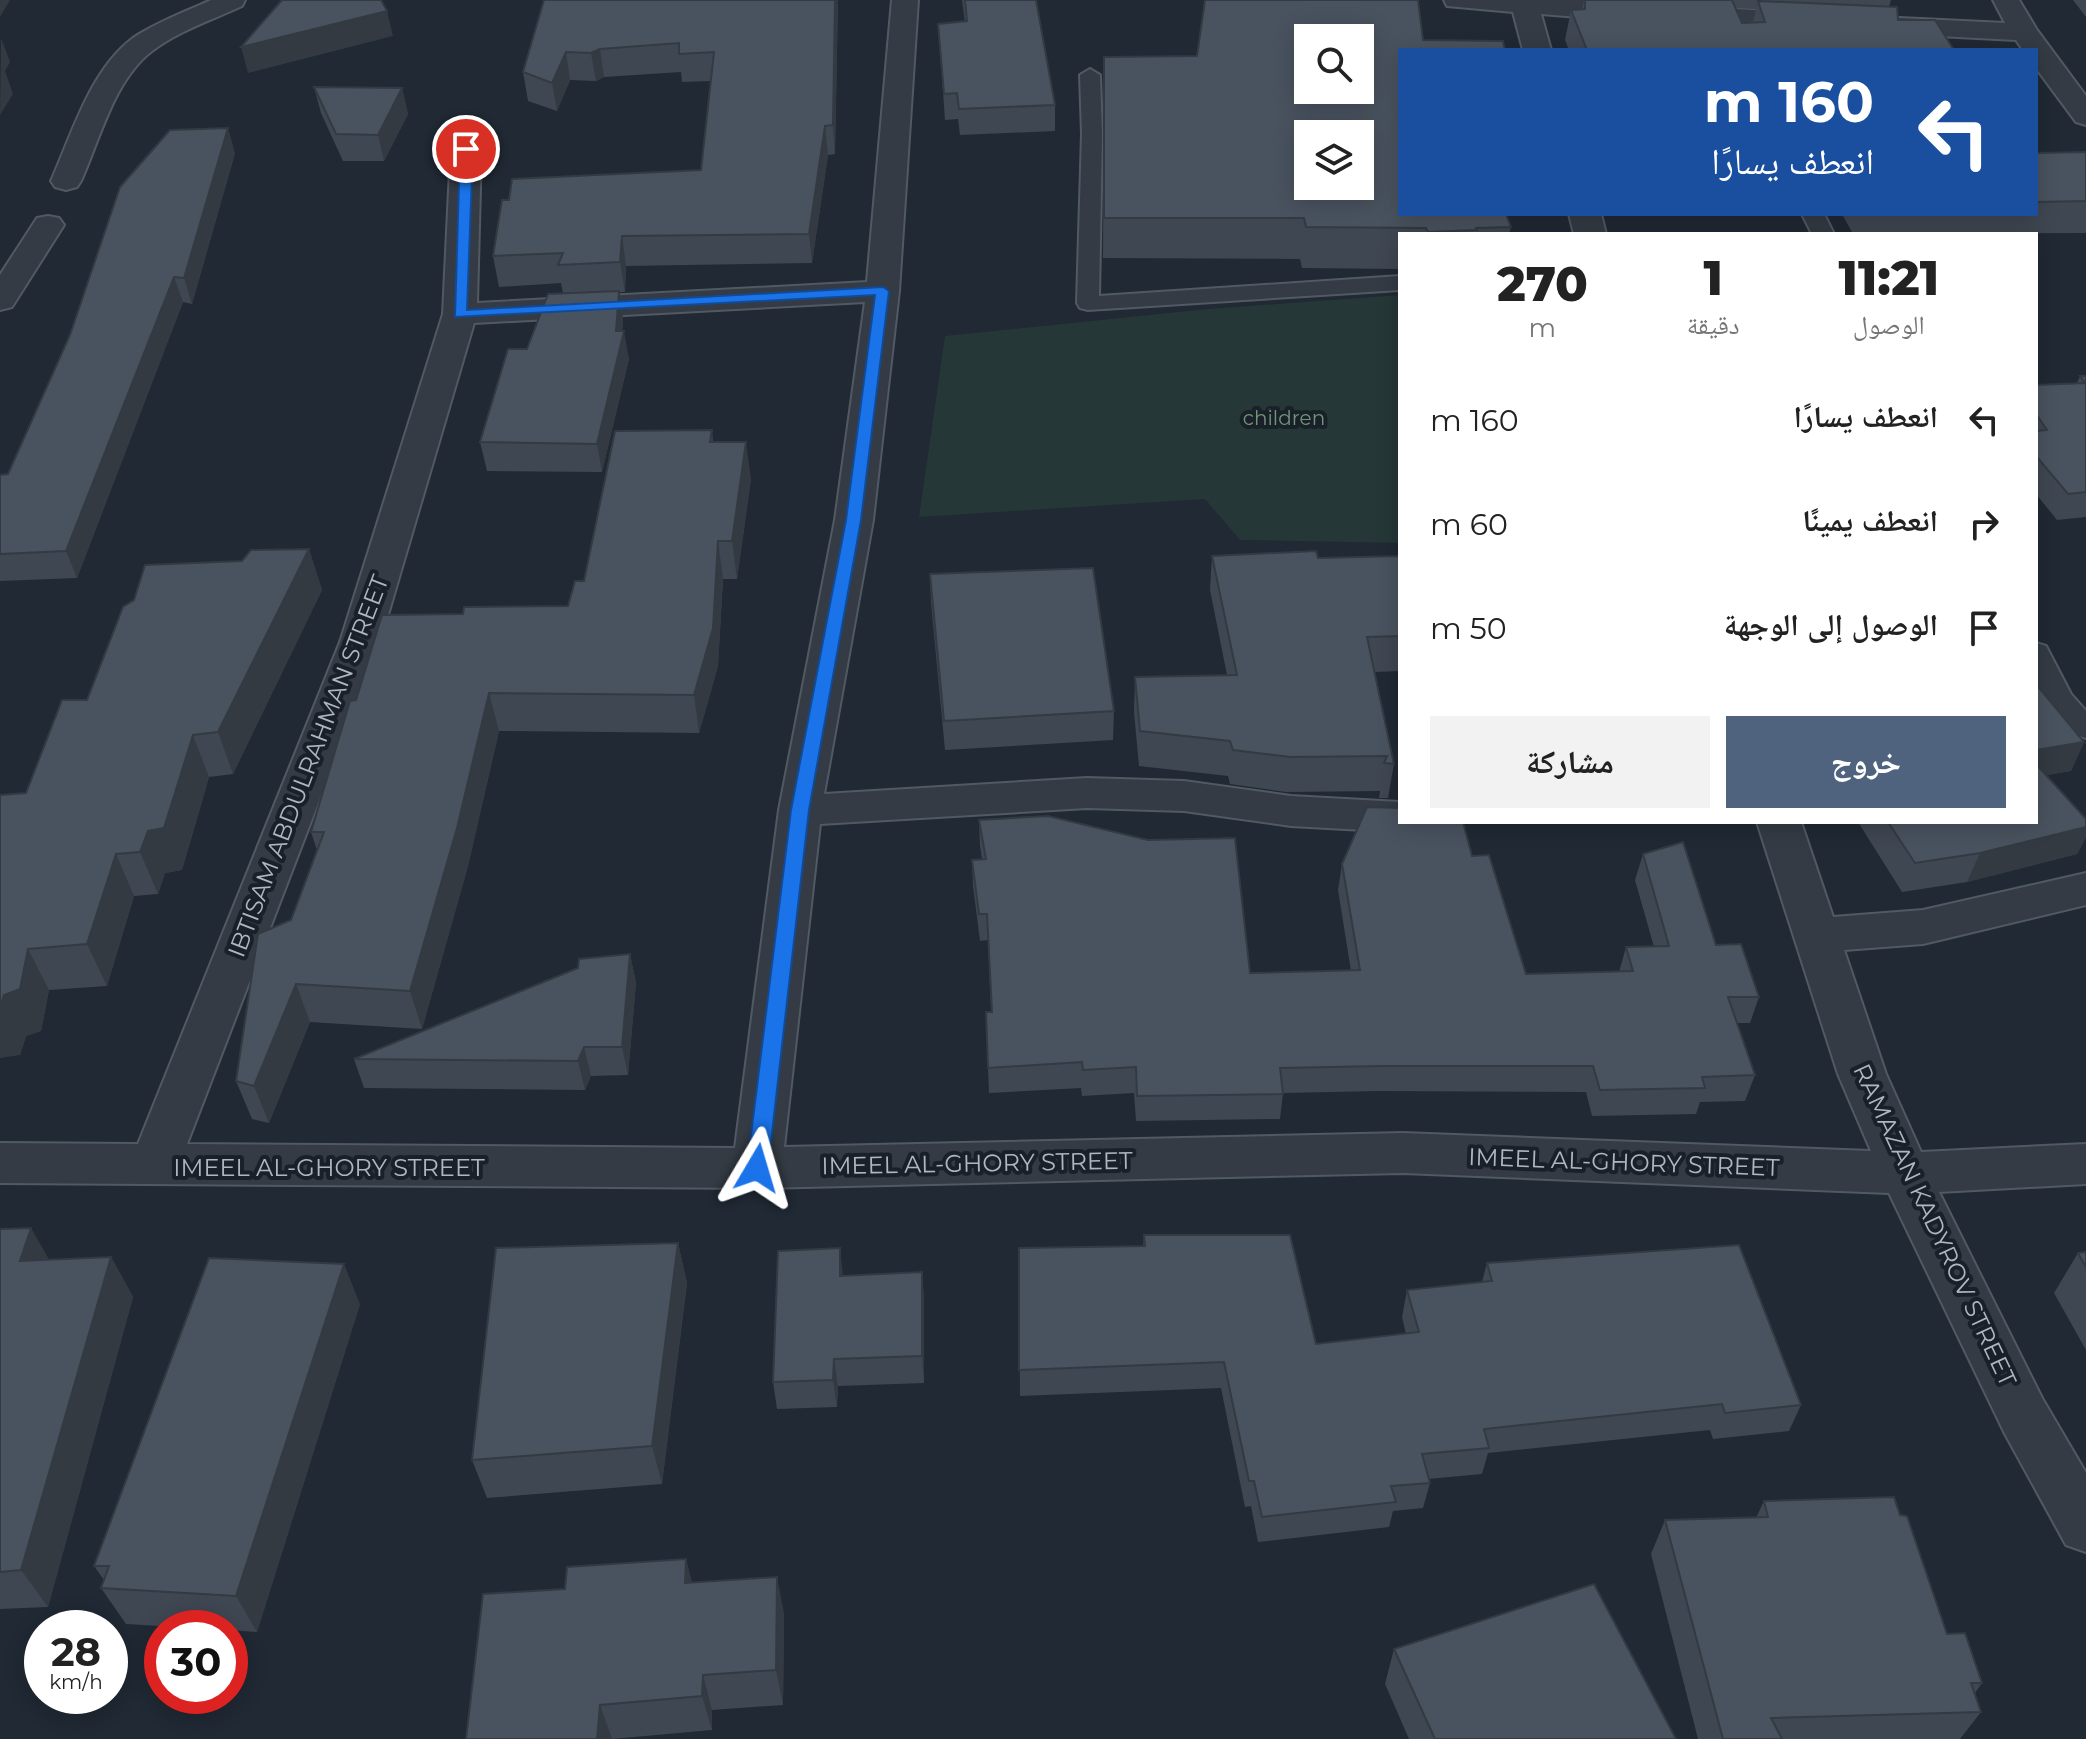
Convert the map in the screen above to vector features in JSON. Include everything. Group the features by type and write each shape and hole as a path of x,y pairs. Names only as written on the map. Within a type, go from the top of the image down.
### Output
{"street":[{"path":"66,181 114,78 126,60 143,45 232,0"},
{"path":"757,1168 800,810 854,520 883,291 905,0"},
{"path":"1457,0 1537,3 1635,14 1657,12"},
{"path":"1575,0 1631,5 1738,29 1849,24 2024,32"},
{"path":"2006,0 2036,48"},
{"path":"1537,3 1537,48"},
{"path":"1537,3 1554,48"},
{"path":"2038,51 2086,116"},
{"name":"IBTISAM ABDULRAHMAN STREET","path":"154,1166 360,642 460,314 466,149"},
{"path":"1,294 48,225"},
{"path":"460,314 883,291"},
{"path":"800,810 1087,793 1184,796 1291,811 1398,817"},
{"name":"RAMAZAN KADYROV STREET","path":"1780,824 1862,1074 1905,1173 2023,1415 2086,1526"},
{"path":"1818,935 1923,927 2086,889"},
{"name":"IMEEL AL-GHORY STREET","path":"0,1163 757,1168 1403,1153 1905,1173 2086,1164"}],"lane":[{"path":"1090,75 1092,134 1088,303 1398,283"},
{"path":"2038,656 2060,699 2086,729"}],"green space":[{"name":"children","path":"1398,295 1398,543 1240,540 1205,499 919,517 945,336 1208,309"}],"building":[{"path":"282,0 381,0 387,11 241,47"},
{"path":"544,0 835,0 833,125 825,126 809,234 622,236 620,262 558,265 563,253 493,256 502,200 509,200 512,179 701,170 714,52 679,54 679,43 600,49 591,53 566,52 552,83 523,72"},
{"path":"965,0 1036,0 1055,105 959,109 957,93 944,94 938,24 967,21"},
{"path":"1205,0 1418,0 1423,40 1503,41 1505,48 1398,48 1398,216 1507,216 1511,227 1428,232 1426,228 1306,227 1304,218 1104,218 1104,57 1197,56"},
{"path":"1585,0 1732,0 1742,23 1765,22 1758,1 1897,7 1898,20 1935,20 1953,48 1586,48 1571,10 1585,9"},
{"path":"314,87 402,88 378,135 336,134"},
{"path":"228,128 184,278 174,277 66,551 0,554 0,475 8,474 70,335 120,187 170,130"},
{"path":"2086,152 2086,201 2038,202 2038,153"},
{"path":"619,291 616,331 624,331 597,444 480,442 508,349 527,349 548,294"},
{"path":"2080,376 2086,376 2086,492 2068,494 2038,458 2038,431 2047,430 2038,417 2038,385 2085,383"},
{"path":"712,430 710,442 746,442 732,541 718,541 713,628 694,695 489,693 457,828 410,991 296,984 254,1086 236,1081 258,934 291,920 324,832 311,832 350,701 356,700 382,615 463,614 464,607 568,606 575,581 584,581 615,431"},
{"path":"309,549 218,732 193,735 164,828 148,831 140,852 116,854 87,944 28,949 20,989 4,995 0,1008 0,795 26,793 62,700 87,700 123,607 134,600 145,565 242,561 251,550"},
{"path":"1316,551 1318,558 1398,556 1398,636 1367,637 1394,764 1384,763 1387,756 1290,757 1233,750 1230,741 1140,731 1135,677 1237,675 1212,556"},
{"path":"1093,568 1114,711 944,721 930,574"},
{"path":"2038,686 2084,742 2038,750"},
{"path":"2038,766 2086,819 2086,827 1980,853 1915,863 1889,824 2038,824"},
{"path":"1367,807 1398,808 1398,824 1464,824 1472,856 1489,855 1526,974 1633,971 1626,947 1669,946 1643,854 1683,842 1716,945 1741,944 1759,997 1728,997 1755,1075 1702,1077 1705,1088 1600,1090 1593,1066 1280,1068 1283,1094 1137,1096 1136,1067 1083,1070 1082,1062 988,1068 986,1012 992,1012 987,914 979,914 972,860 986,859 979,820 1048,816 1148,840 1235,838 1250,973 1360,970 1342,864"},
{"path":"630,954 622,1047 584,1047 578,1061 354,1059 578,968 579,959"},
{"path":"31,1228 20,1261 111,1257 21,1570 0,1572 0,1229"},
{"path":"1144,1235 1290,1235 1316,1344 1419,1332 1407,1290 1492,1281 1487,1263 1739,1245 1801,1405 1725,1413 1722,1404 1484,1429 1489,1448 1422,1454 1430,1483 1391,1486 1396,1502 1262,1517 1254,1481 1249,1481 1224,1362 1019,1370 1019,1248 1145,1246"},
{"path":"678,1243 652,1446 472,1460 496,1248"},
{"path":"840,1248 840,1276 922,1272 922,1356 834,1359 833,1380 773,1382 778,1251"},
{"path":"2086,1252 2086,1267 2078,1253"},
{"path":"209,1258 344,1264 236,1596 101,1588 109,1566 94,1566"},
{"path":"1894,1497 1900,1515 1907,1516 1947,1634 1965,1633 1982,1683 1971,1683 1981,1712 1771,1718 1782,1739 1723,1739 1665,1520 1768,1517 1764,1501"},
{"path":"686,1559 685,1583 777,1577 776,1670 703,1675 702,1696 600,1705 597,1739 466,1739 483,1594 565,1589 567,1567"},
{"path":"1594,1584 1676,1739 1435,1739 1394,1649"}],"route":[{"path":"466,149 460,314 883,291 854,520 800,810 757,1168"}]}
